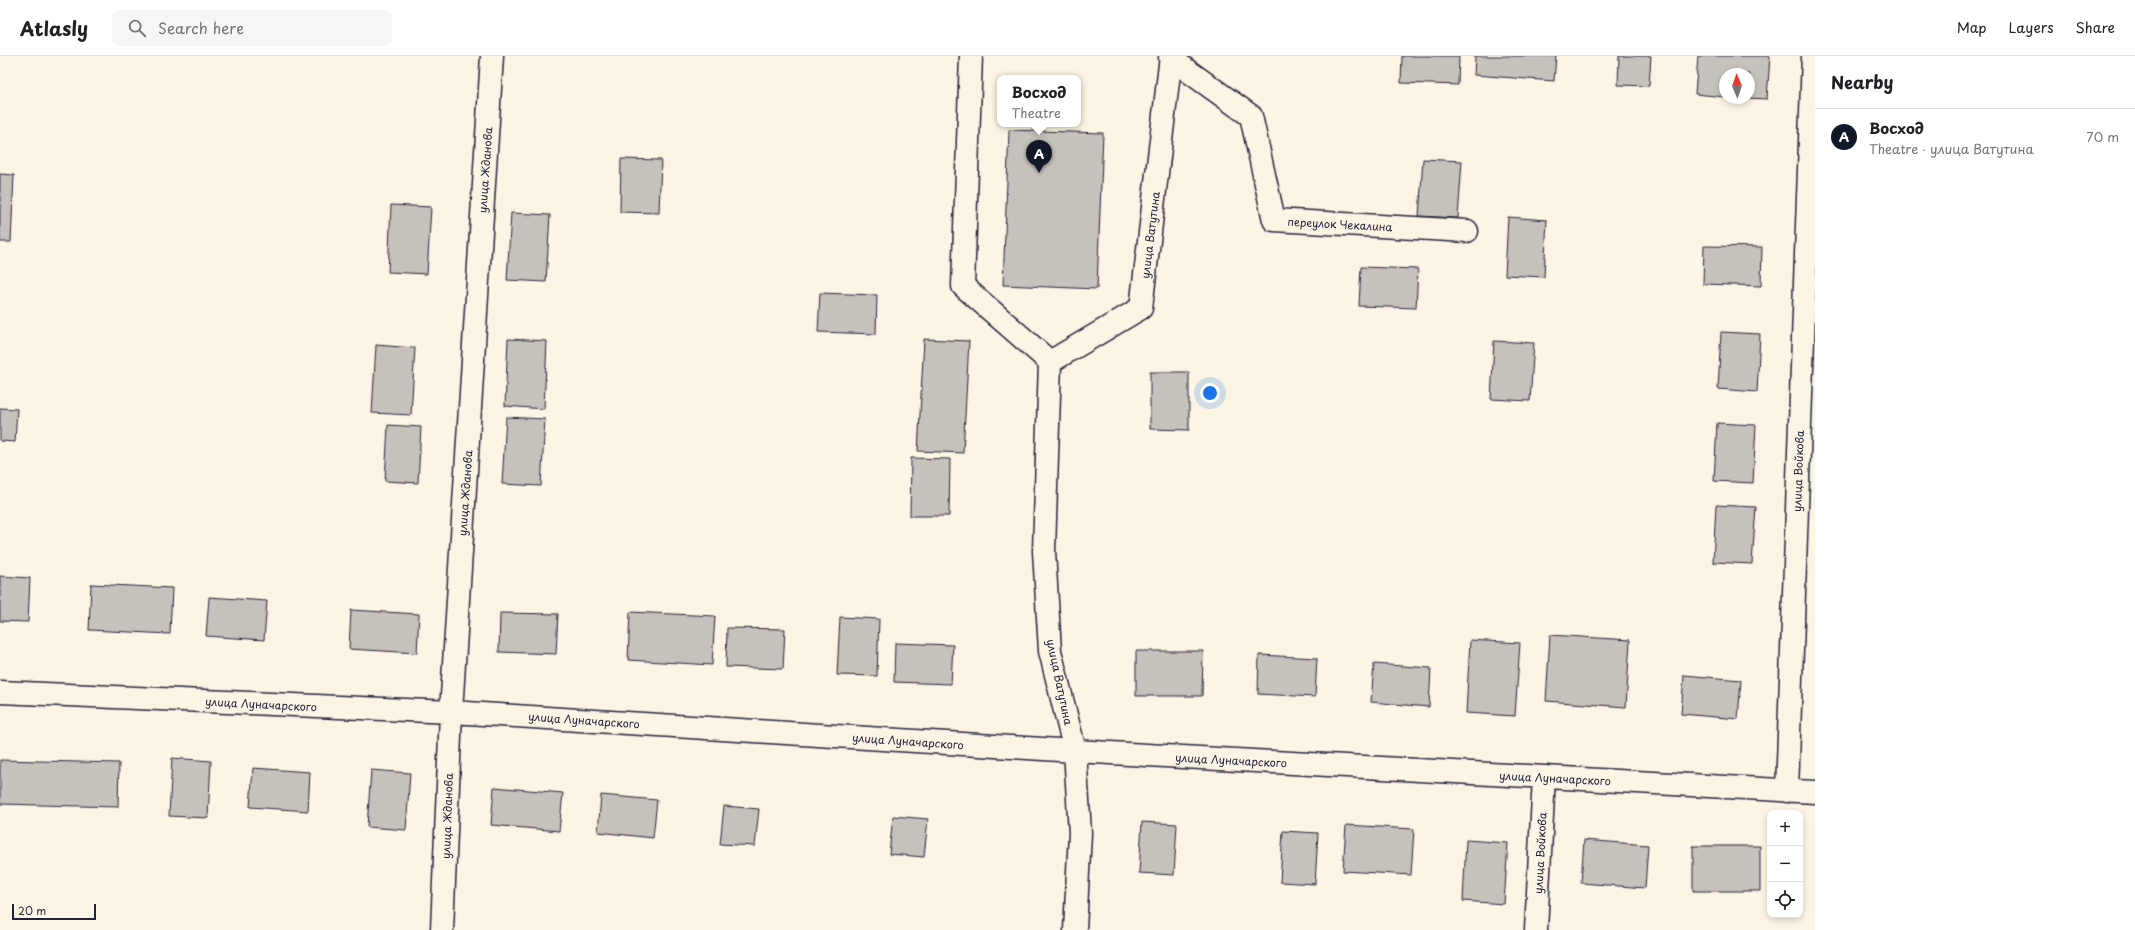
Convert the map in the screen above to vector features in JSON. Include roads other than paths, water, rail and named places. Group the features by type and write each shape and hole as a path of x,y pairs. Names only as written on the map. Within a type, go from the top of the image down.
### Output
{"street":[{"name":"улица Жданова","path":"442,930 451,712 492,56"},
{"path":"971,56 963,286 1050,362"},
{"name":"улица Войкова","path":"1787,791 1813,56"},
{"name":"улица Ватутина","path":"1075,930 1080,833 1075,751 1050,650 1044,551 1050,362 1141,308 1170,57"},
{"name":"переулок Чекалина","path":"1170,57 1251,116 1274,220 1467,232"},
{"name":"улица Луначарского","path":"0,692 451,712 1075,751 1815,792"},
{"name":"улица Войкова","path":"1536,930 1544,777"}],"place":[{"name":"Восход","path":"1039,173"}]}
